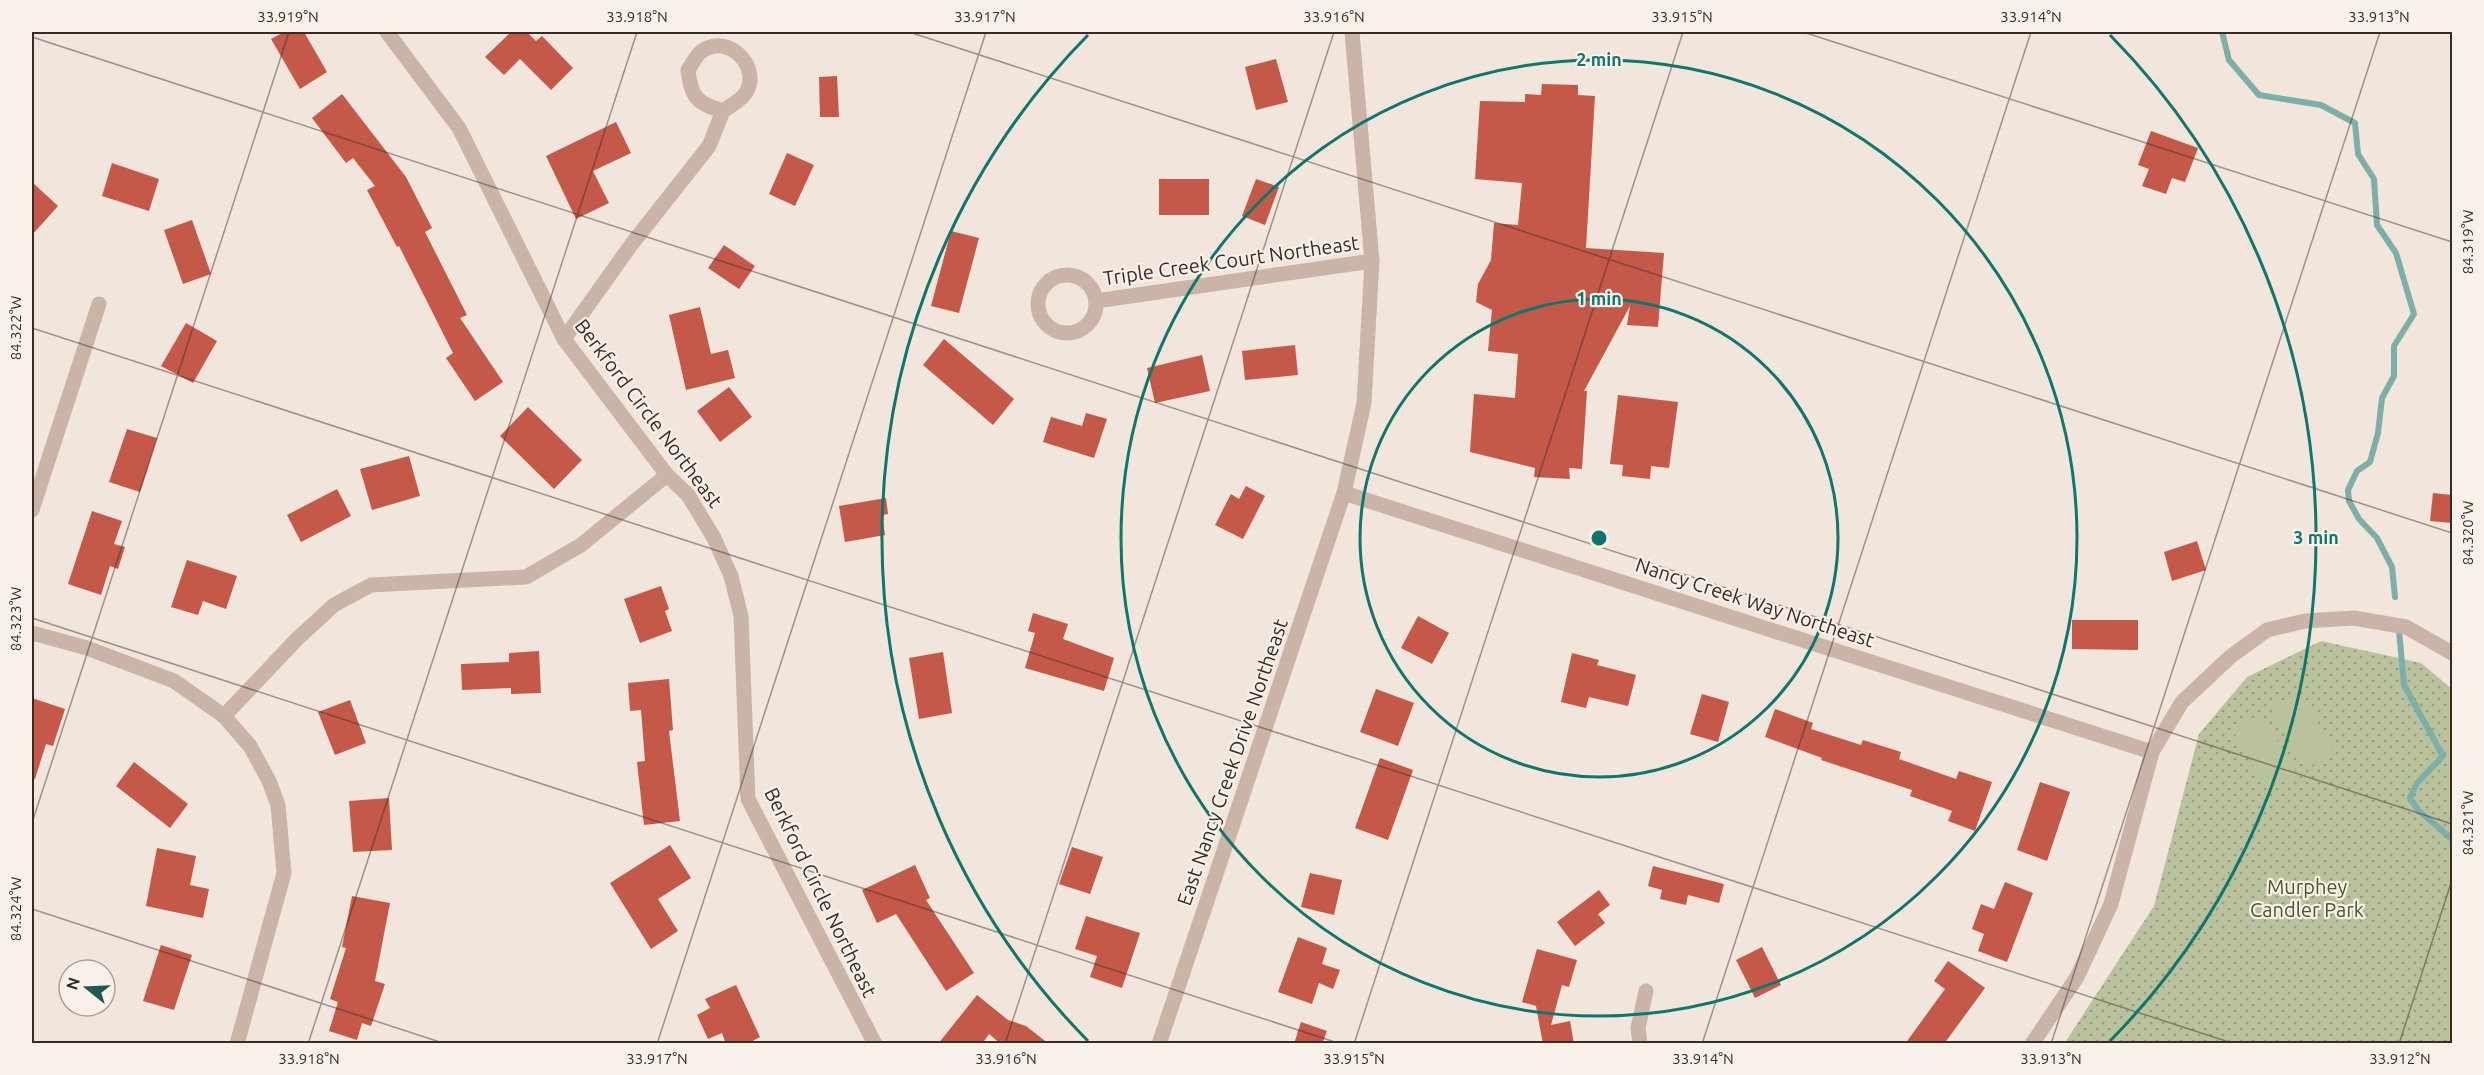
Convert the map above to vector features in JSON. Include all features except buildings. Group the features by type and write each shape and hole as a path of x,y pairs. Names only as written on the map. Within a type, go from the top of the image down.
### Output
{"street":[{"name":"Berkford Circle Northeast","path":"387,32 459,128 564,339 667,475 688,495 714,538 730,576 741,616 748,799 875,1044"},
{"path":"1352,32 1372,261"},
{"path":"564,339 631,244 709,146 723,111 744,97 749,87 750,69 739,53 719,45 702,51 688,70 690,91 703,105 723,111"},
{"name":"Triple Creek Court Northeast","path":"1096,301 1372,261"},
{"name":"East Nancy Creek Drive Northeast","path":"1159,1044 1344,493 1364,403 1372,261"},
{"path":"32,510 99,304"},
{"path":"224,716 334,604 371,585 526,577 581,545 667,475"},
{"name":"Nancy Creek Way Northeast","path":"1344,493 2152,752"},
{"path":"2031,1044 2077,977 2111,904 2152,752 2182,702 2230,657 2267,630 2305,621 2354,618 2406,627 2452,653"},
{"path":"32,633 87,648 174,681 224,716 250,746 269,781 278,805 284,873 237,1044"},
{"path":"1640,1044 1638,1028 1646,991"}],"green space":[{"name":"Murphey Candler Park","path":"2321,641 2421,663 2452,689 2452,1043 2064,1044 2154,906 2199,734 2247,677"},
{"path":"2299,691 2335,752 2306,769 2270,708"},
{"path":"2261,713 2297,774 2268,791 2232,730"}],"waterway":[{"path":"2222,32 2229,60 2259,95 2321,105 2355,123 2358,154 2374,179 2377,225 2396,253 2414,314 2394,346 2394,376 2382,398 2378,433 2370,462 2357,471 2348,490 2349,501 2359,519 2377,538 2392,567 2395,597"},
{"path":"2399,630 2404,685 2443,756 2417,783 2410,798 2419,811 2452,839"}]}
